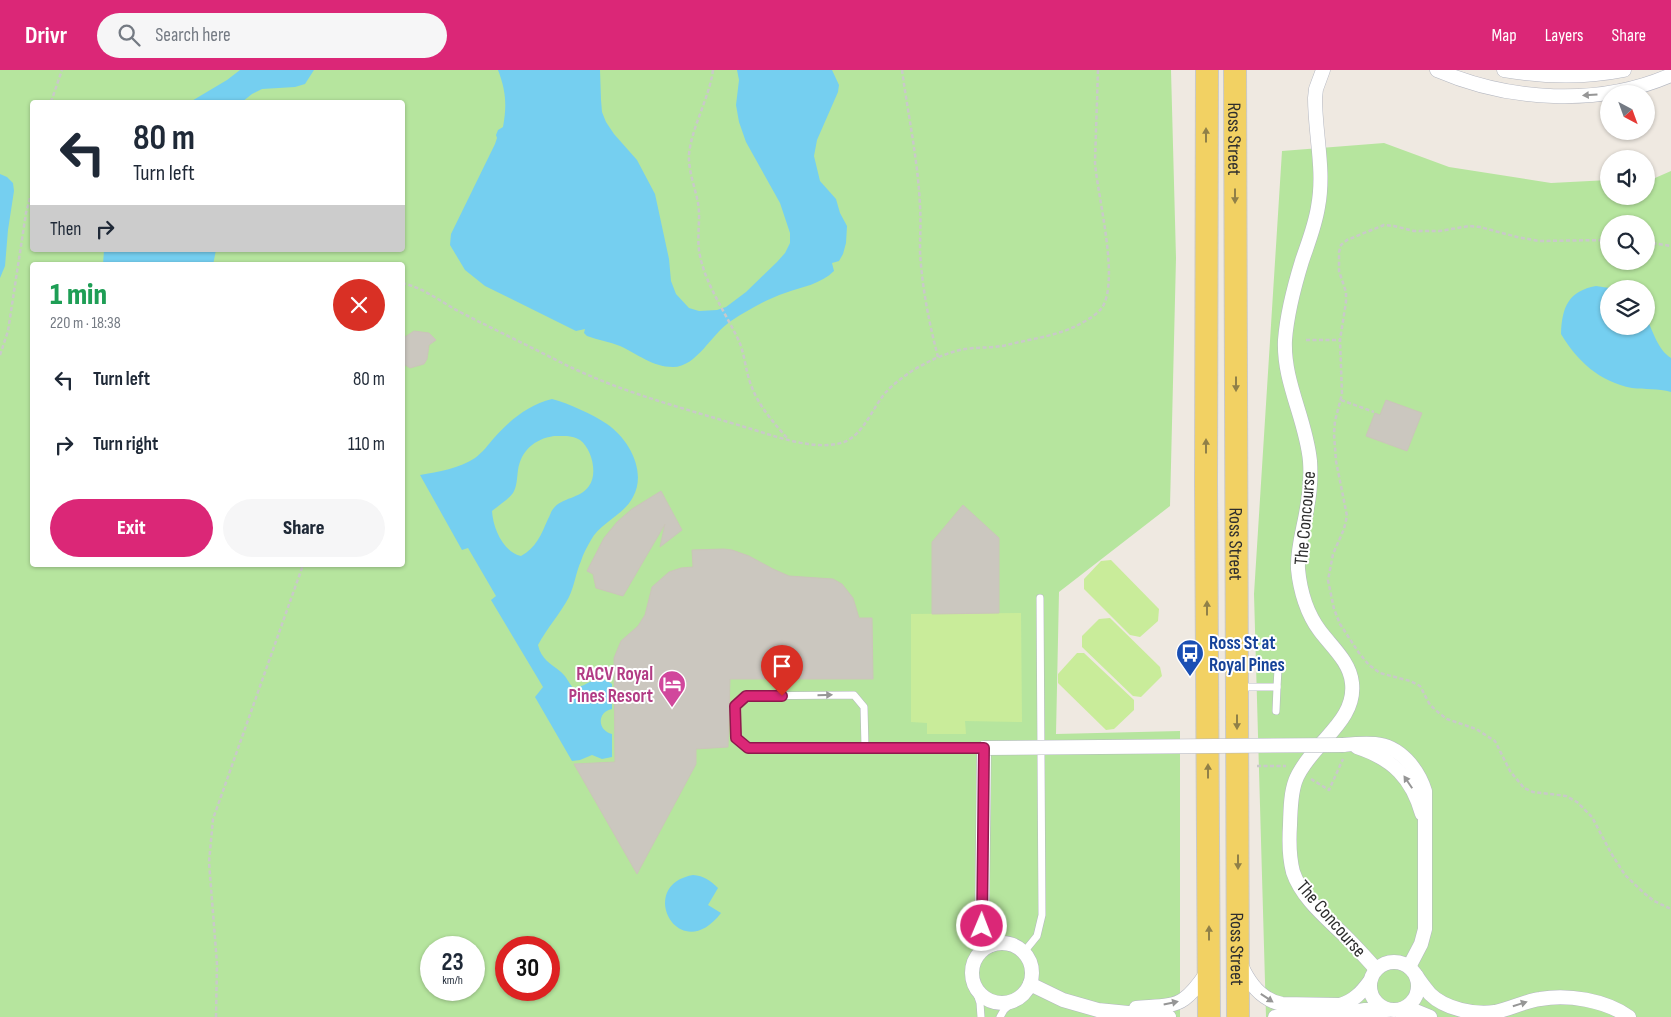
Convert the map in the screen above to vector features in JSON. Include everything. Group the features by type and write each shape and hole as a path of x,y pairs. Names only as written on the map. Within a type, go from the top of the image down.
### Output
{"main road":[{"name":"Ross Street","path":"1207,70 1206,483 1209,1017"},
{"name":"Ross Street","path":"1237,72 1238,1017"}],"street":[{"name":"The Concourse","path":"1323,70 1316,89 1315,98 1321,174 1319,204 1313,233 1302,261 1290,303 1285,340 1289,382 1301,418 1310,460 1308,507 1301,536 1298,567 1301,588 1308,609 1319,629 1347,667 1352,682 1352,698 1344,718 1309,758 1293,785 1290,802 1290,851 1293,871 1303,891 1373,975"},
{"path":"1437,70 1474,84 1516,93 1542,95 1601,94 1636,87 1671,75"},
{"path":"1504,70 1543,75 1588,75 1624,70"},
{"path":"1542,95 1543,75"},
{"path":"990,945 983,930 984,748 1343,752 1357,747 1371,752 1397,768 1412,787 1425,827 1425,930 1412,971 1418,985 1417,995 1411,1004 1393,1010 1379,1006 1369,990 1373,975"},
{"path":"996,943 1014,945 1024,952 1031,963 1030,984 1024,994 1014,1001 1002,1004 991,1002 975,988 971,974 973,963 982,950 990,945 996,943"},
{"path":"1238,960 1253,987 1274,1003 1348,1003 1364,989 1373,975 1384,964 1392,962 1401,963 1412,971 1431,995 1442,1003 1477,1012 1495,1012 1537,999 1567,998 1595,1002 1615,1009 1629,1017"},
{"path":"1106,1011 1175,1004 1184,1000 1209,970"},
{"path":"1030,984 1079,1005 1106,1011 1169,1017"},
{"path":"1275,1017 1335,1015 1366,1010 1413,1010 1430,1017"}],"lane":[{"path":"1024,952 1037,936 1042,915 1040,598"},
{"path":"1276,710 1278,668"},
{"path":"1237,687 1277,687"},
{"path":"865,747 864,707 854,695 746,696 735,706 736,738 748,748 984,748"},
{"path":"975,988 980,1003 981,1017"},
{"path":"1000,1017 1004,1010 1014,1001"}],"path":[{"path":"52,100 62,70"},
{"path":"713,70 706,100 694,132 689,154 689,166 698,204 698,245 700,258 708,281 739,341 754,392 767,415 789,440"},
{"path":"902,70 920,206 920,252 926,301 929,324 938,357"},
{"path":"405,284 426,292 561,362 625,390 691,412 789,440 815,445 843,442 853,437 861,429 888,390 901,379 938,357 960,350 1003,346 1058,332 1078,325 1101,308 1107,297 1108,259 1107,238 1095,162 1098,70"},
{"path":"0,355 8,331 26,213 30,198"},
{"path":"1600,240 1552,242 1529,240 1486,228 1469,226 1440,231 1414,231 1384,225 1347,240 1341,245 1339,271 1346,292 1346,302 1340,340 1341,400 1335,421 1334,448 1347,516 1344,529 1333,554 1328,580 1334,609 1340,624 1369,665 1380,673 1410,680 1420,686 1430,704 1447,719 1476,729 1495,741 1510,771 1524,788 1533,792 1566,796 1577,802 1592,817 1625,875 1654,901 1671,909"},
{"path":"1655,243 1671,246"},
{"path":"1306,340 1340,340"},
{"path":"1341,400 1374,412"},
{"path":"216,1017 217,964 209,862 213,819 302,567"},
{"path":"1310,778 1329,790 1343,752"},
{"path":"1257,766 1290,766"}],"green space":[{"path":"0,70 1171,70 1176,258 1170,506 1059,592 1056,734 1180,731 1180,1017 0,1017"},
{"path":"1384,143 1449,167 1551,183 1600,180 1600,205 1655,205 1655,178 1671,171 1671,1017 1266,1017 1254,594 1282,151"},
{"path":"1111,560 1159,609 1158,621 1140,637 1130,635 1084,589 1084,579 1101,561"},
{"path":"1021,613 1022,722 965,721 966,734 927,734 927,723 911,722 911,614"},
{"path":"1110,618 1160,667 1162,676 1141,697 1133,696 1082,647 1082,636 1099,619"},
{"path":"1077,653 1084,653 1134,700 1134,710 1114,729 1106,730 1058,683 1058,674"}],"water":[{"path":"240,70 314,70 305,84 295,87 262,89 244,100 193,100"},
{"path":"498,70 600,70 602,112 606,122 637,160 655,194 669,259 671,281 676,294 689,308 699,311 717,310 726,307 746,292 777,262 785,253 790,243 790,233 780,203 746,142 739,122 736,105 739,80 737,70 832,70 839,85 838,92 817,140 814,156 820,181 836,199 840,213 847,226 843,254 839,261 832,263 834,271 817,282 778,295 744,313 724,327 697,356 682,366 673,367 658,365 620,346 587,336 584,333 585,329 576,331 485,286 465,270 450,245 451,234 495,144 498,130 503,127 505,98"},
{"path":"0,174 7,177 13,183 14,191 5,266 0,278"},
{"path":"104,252 216,252 214,262 103,262"},
{"path":"1600,287 1600,335 1654,335 1662,350 1671,358 1671,392 1632,388 1610,381 1590,369 1574,353 1561,334 1563,315 1573,296 1587,288"},
{"path":"552,399 588,413 607,424 615,430 629,447 637,467 637,487 633,497 624,509 600,529 591,540 583,556 569,597 538,645 544,657 563,674 573,688 596,679 606,680 612,684 612,709 601,717 601,725 607,732 612,734 612,757 602,759 592,755 572,761 535,697 543,687 491,600 496,596 468,548 462,550 420,475 456,467 475,458 513,419 527,409","holes":["554,436 574,437 584,444 588,449 592,462 592,481 581,493 561,502 553,509 538,540 531,549 521,556 509,550 500,538 494,525 492,511 513,493 520,463 525,452 540,440"]},
{"path":"693,875 707,879 718,888 708,905 721,913 705,928 691,932 678,928 670,918 665,906 667,893 676,882"}],"building":[{"path":"414,331 429,333 436,340 429,345 427,359 424,364 410,368 405,365 405,337"},
{"path":"1386,400 1422,413 1407,451 1366,436 1375,413 1380,415"},
{"path":"661,491 682,530 660,547 665,524 623,596 596,588 593,574 587,571 604,538 617,522 632,509"},
{"path":"963,505 999,538 999,613 932,614 932,542"},
{"name":"RACV Royal Pines Resort","path":"724,549 749,556 789,576 833,579 842,584 853,598 859,618 872,618 873,679 730,679 728,747 696,749 696,764 637,874 574,764 615,762 614,658 621,641 638,626 645,615 652,587 669,572 693,567 692,550"}],"place":[{"name":"Ross St at Royal Pines","path":"1190,677"},
{"name":"RACV Royal Pines Resort","path":"672,708"}],"route":[{"path":"782,696 746,696 735,706 736,738 748,748 984,748 982,926"}]}
